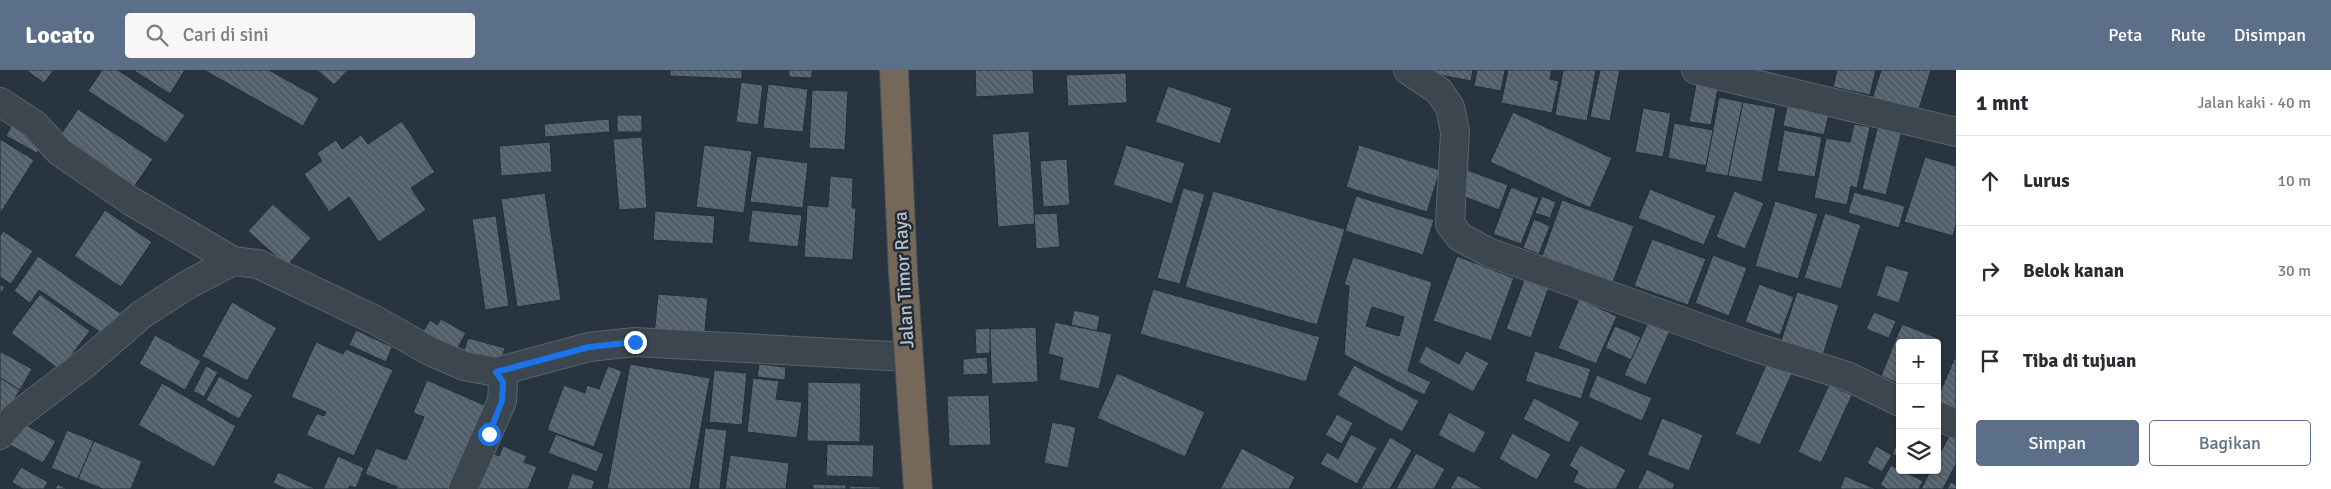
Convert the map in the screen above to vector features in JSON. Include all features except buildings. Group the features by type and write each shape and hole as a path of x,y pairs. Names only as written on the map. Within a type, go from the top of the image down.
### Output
{"highway":[{"name":"Jalan Timor Raya","path":"894,70 908,357 918,489"}],"street":[{"path":"1408,70 1440,91 1450,107 1455,132 1450,224 1460,237 1488,252 1751,346 1847,376 1896,400"},
{"path":"1696,70 1956,132"},
{"path":"0,102 34,124 60,152 131,201 233,262 258,264 375,320 428,350 464,366 496,372 589,347 635,342 908,357"},
{"path":"0,434 15,417 87,362 141,315 187,285 233,262"},
{"path":"463,489 502,401 503,382 496,372"},
{"path":"1941,418 1956,424"}],"route":[{"path":"489,434 502,401 503,382 496,372 589,347 635,342"}]}
